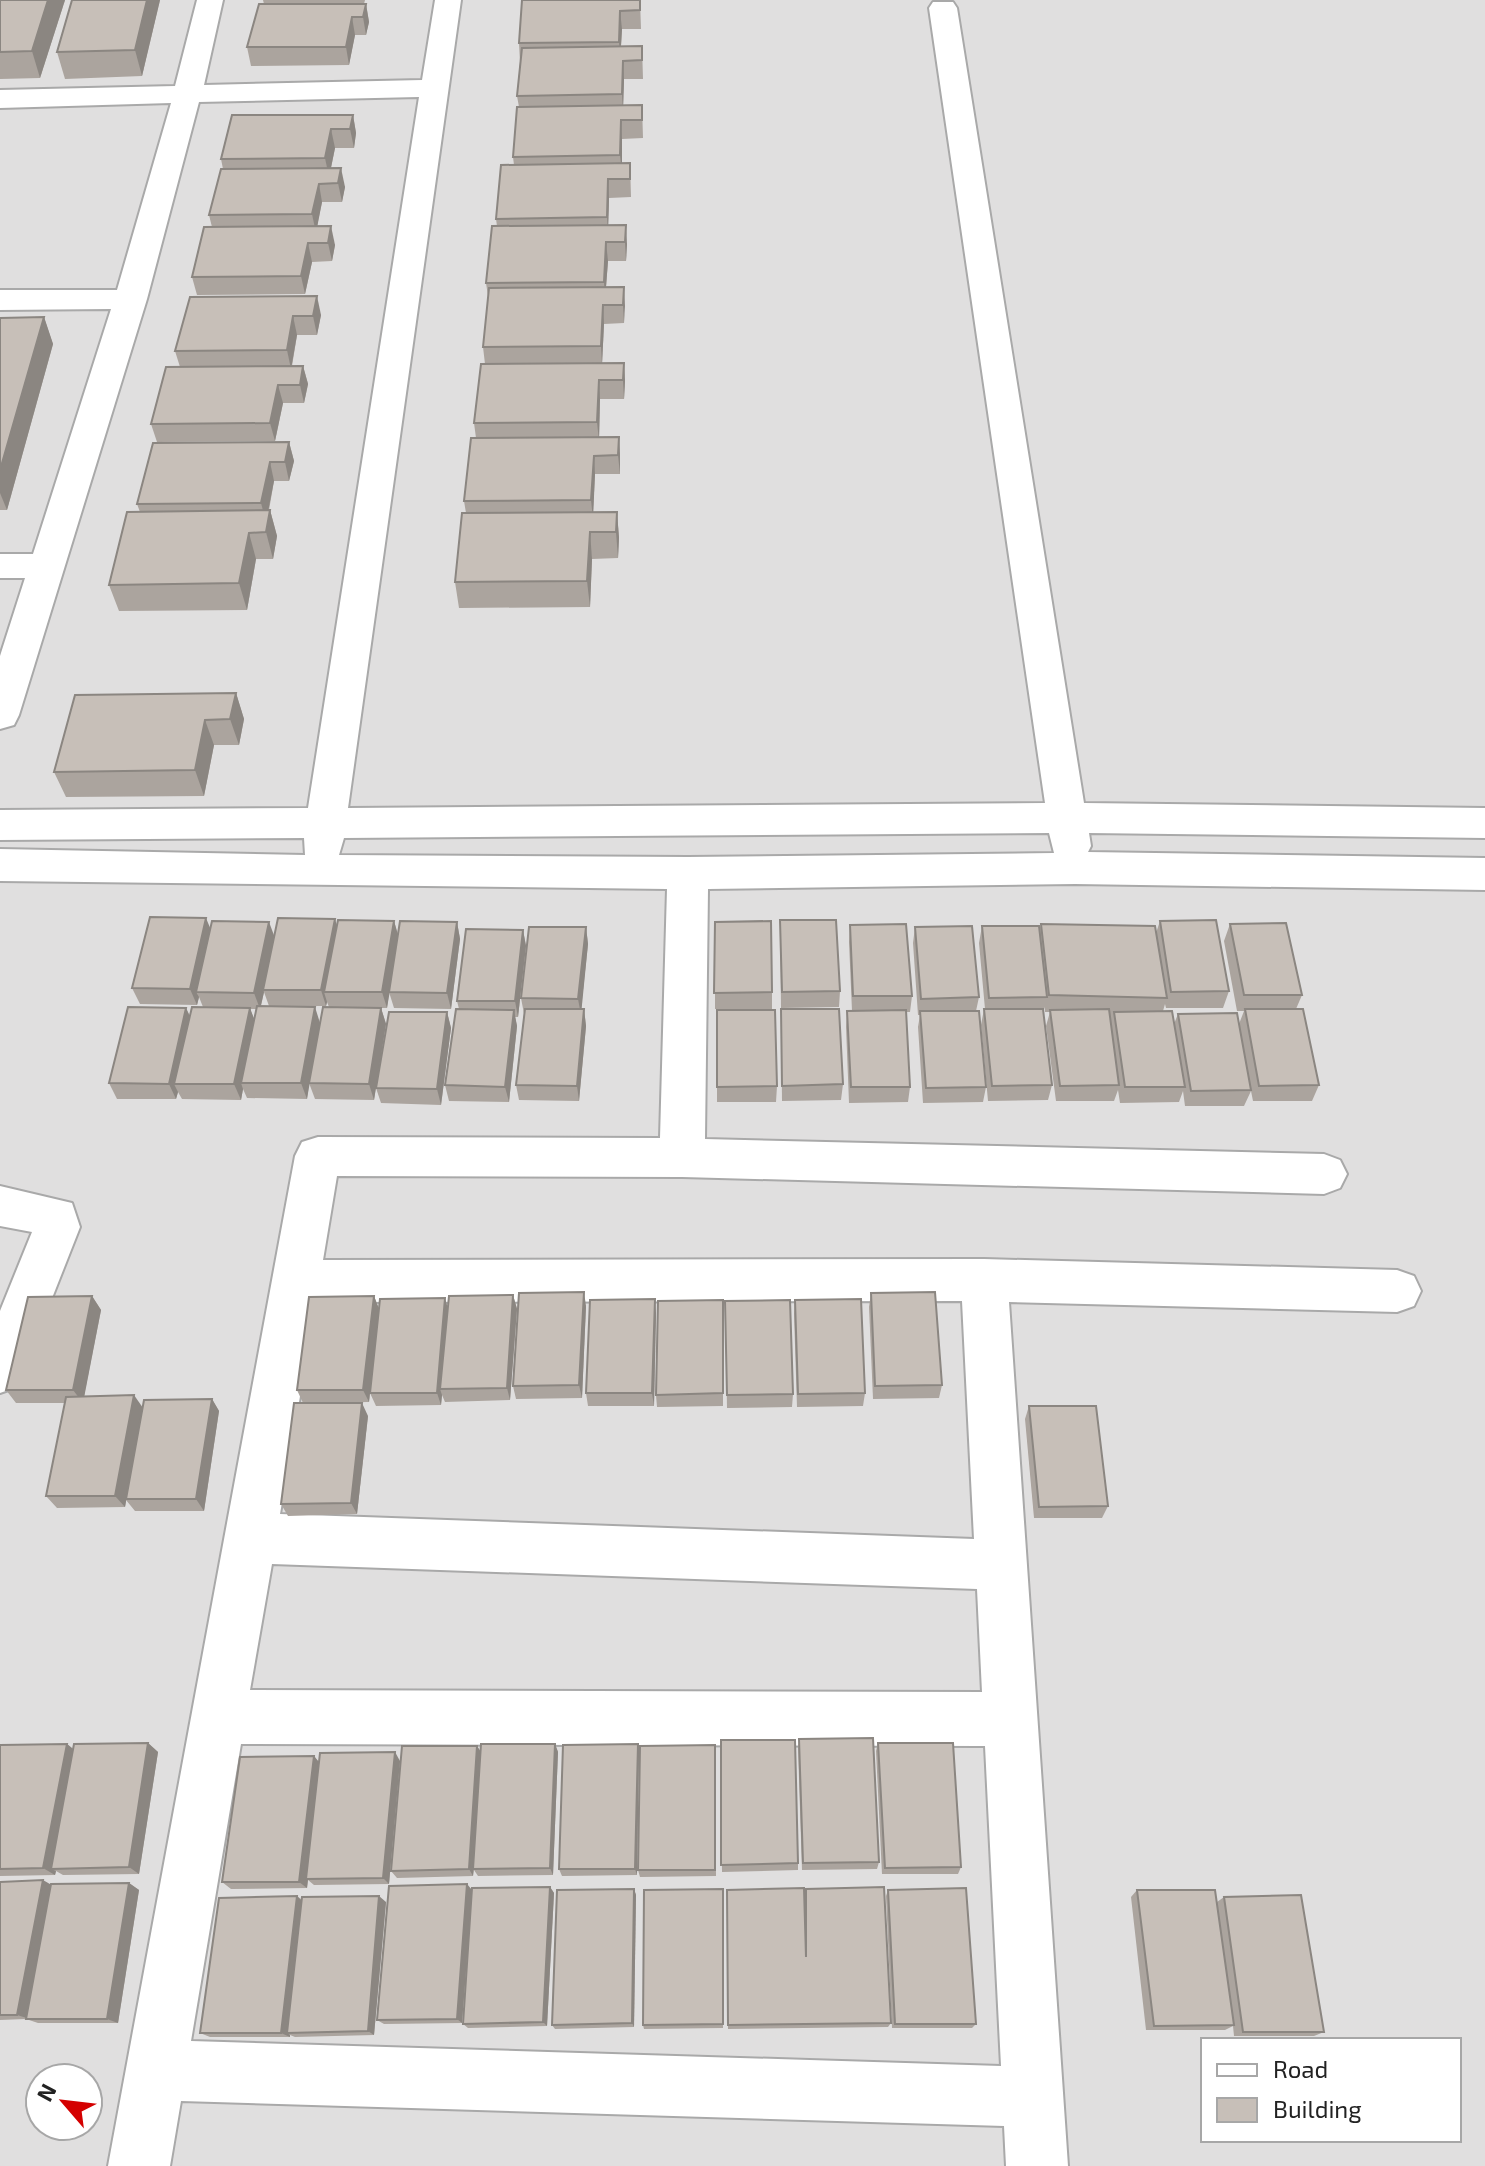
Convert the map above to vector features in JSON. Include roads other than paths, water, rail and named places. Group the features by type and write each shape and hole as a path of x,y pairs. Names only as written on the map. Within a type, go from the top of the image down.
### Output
{"street":[{"path":"0,715 10,650 47,566 131,299 189,94 210,0"},
{"path":"319,871 448,0"},
{"path":"943,8 1075,868"},
{"path":"0,99 433,88"},
{"path":"0,300 131,299"},
{"path":"0,566 47,566"},
{"path":"0,825 684,823 1067,818 1485,823"},
{"path":"0,865 319,871 688,873 1075,868 1485,874"},
{"path":"682,1158 688,873"},
{"path":"139,2166 318,1156 682,1158 1324,1174"},
{"path":"0,1206 56,1217 57,1227 0,1371"},
{"path":"298,1281 984,1280 1397,1291"},
{"path":"984,1280 1037,2166"},
{"path":"250,1538 1003,1565"},
{"path":"221,1717 1008,1719"},
{"path":"155,2070 1031,2097"}]}
